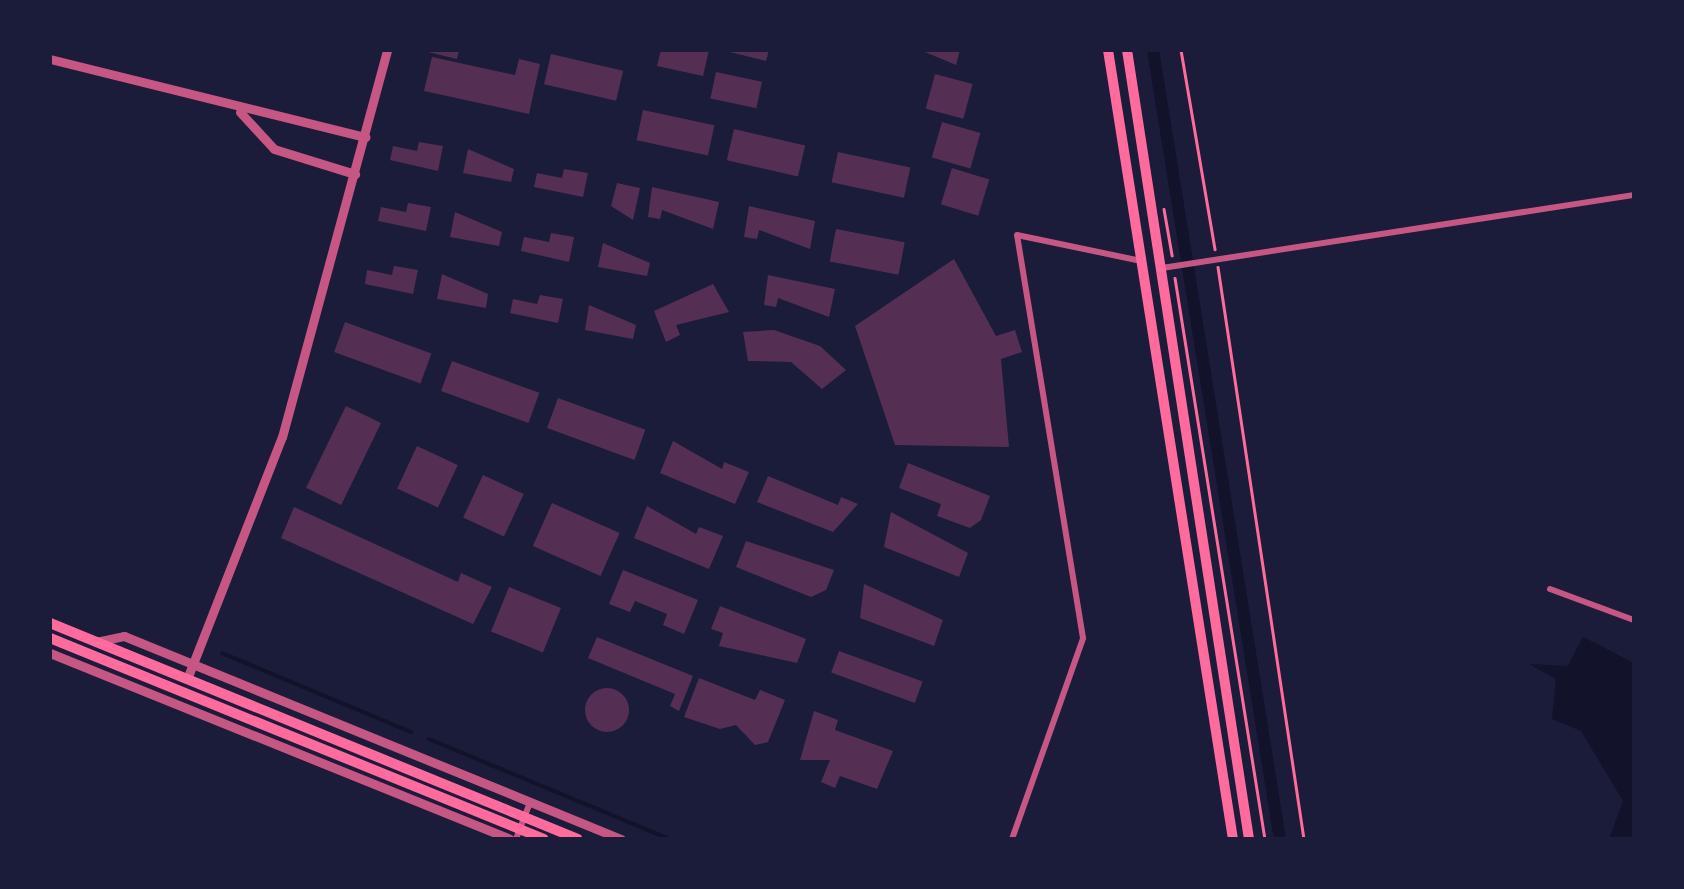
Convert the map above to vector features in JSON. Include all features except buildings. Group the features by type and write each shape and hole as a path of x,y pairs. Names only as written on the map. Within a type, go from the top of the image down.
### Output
{"main road":[{"path":"1108,50 1234,839"},
{"path":"1127,50 1173,266 1249,839"},
{"path":"50,623 186,679 518,831 578,839"},
{"path":"50,638 544,839"}],"street":[{"path":"186,679 282,437 387,50"},
{"path":"50,59 238,110 365,137"},
{"path":"238,110 274,149 355,174"},
{"path":"1173,266 1634,195"},
{"path":"1012,839 1082,638 1016,235 1142,261"},
{"path":"1550,589 1634,620"},
{"path":"96,642 124,636 621,839"},
{"path":"50,653 518,831 530,802"}],"path":[{"path":"1181,50 1304,839"},
{"path":"1163,203 1264,839"}],"shaded area":[{"path":"1583,637 1634,663 1634,839 1609,839 1623,801 1581,731 1552,719 1556,679 1529,664 1568,666"}],"waterway":[{"path":"1153,50 1280,839"},
{"path":"222,653 411,732"},
{"path":"429,739 669,839"}]}
